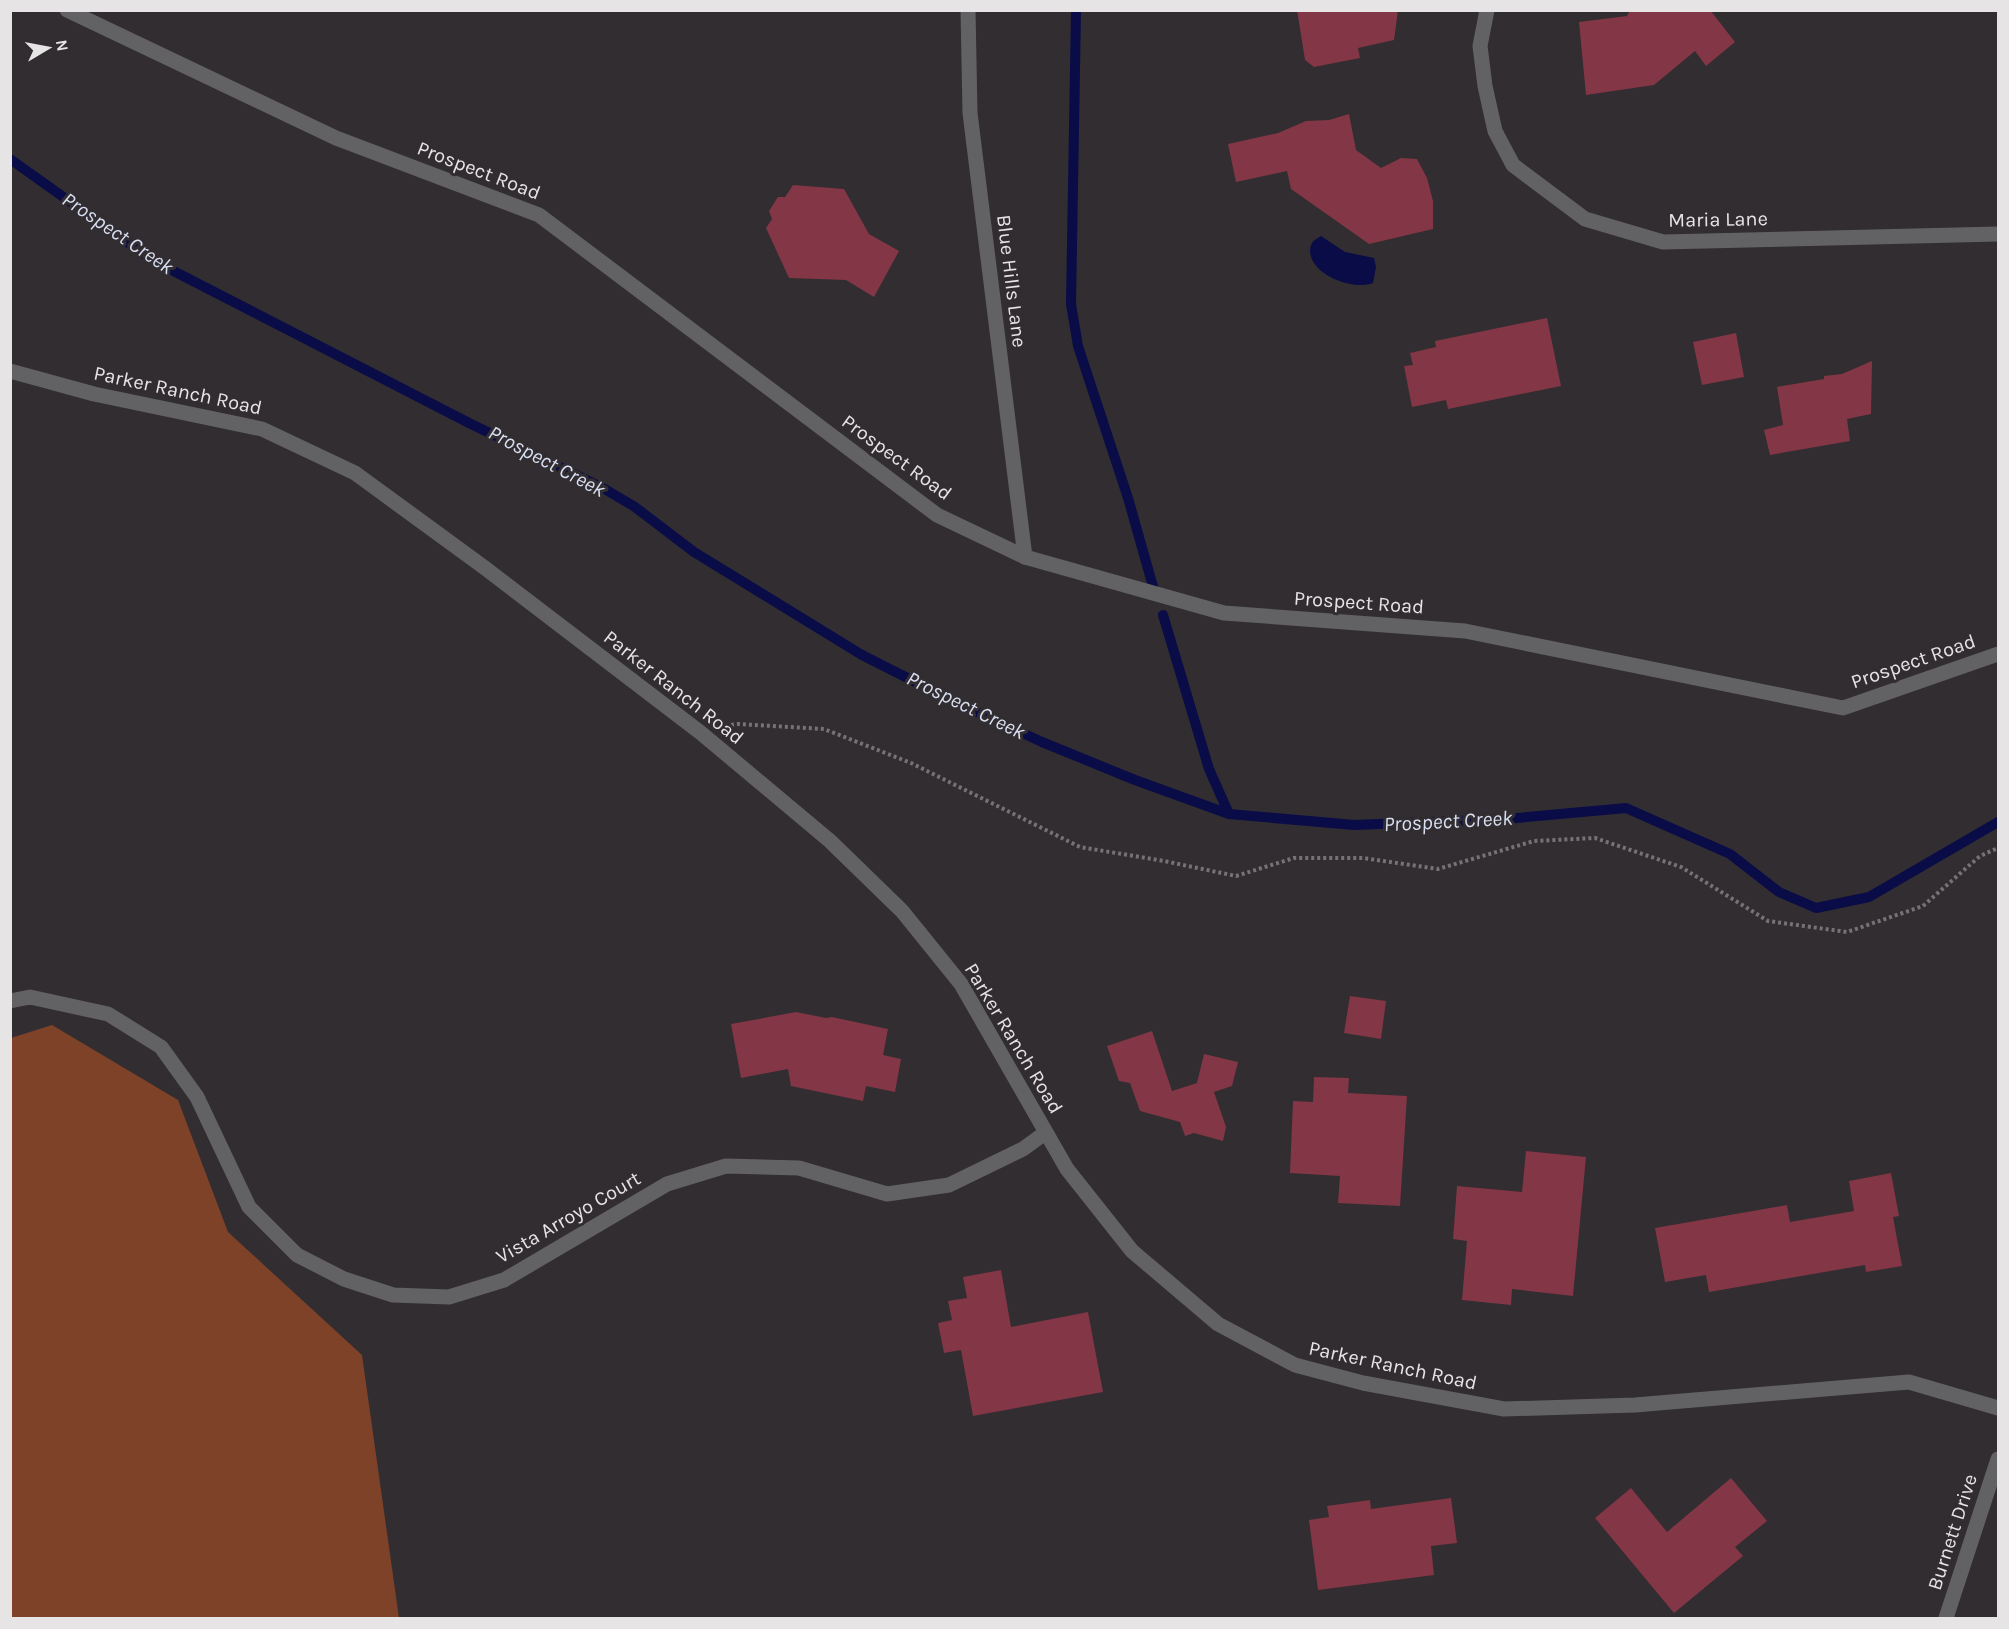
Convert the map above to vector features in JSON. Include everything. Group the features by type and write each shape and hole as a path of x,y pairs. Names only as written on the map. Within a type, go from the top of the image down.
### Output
{"street":[{"name":"Prospect Road","path":"67,10 336,138 538,215 937,515 1025,557 1224,613 1465,631 1843,708 1998,654"},
{"name":"Blue Hills Lane","path":"968,10 970,113 1025,557"},
{"name":"Maria Lane","path":"1487,10 1480,46 1485,86 1495,131 1513,165 1585,219 1663,242 1998,234"},
{"name":"Parker Ranch Road","path":"10,371 94,394 262,429 355,473 485,568 701,733 830,842 902,911 961,984 1067,1169 1132,1251 1218,1324 1295,1365 1363,1383 1504,1409 1635,1405 1909,1382 1998,1408"},
{"name":"Vista Arroyo Court","path":"10,1001 30,997 108,1014 161,1047 197,1097 249,1207 297,1256 344,1279 393,1295 449,1297 504,1280 667,1184 726,1166 799,1168 887,1194 949,1185 1023,1149 1046,1133"},
{"name":"Burnett Drive","path":"1946,1618 1998,1459"}],"path":[{"path":"701,733 738,724 824,729 911,763 1080,847 1236,876 1294,858 1363,858 1438,869 1534,840 1595,838 1681,867 1768,921 1847,932 1923,906 1980,855 1998,848"}],"shaded area":[{"path":"1321,236 1345,252 1374,258 1376,267 1373,283 1355,285 1344,283 1325,274 1317,267 1310,250 1313,241"},
{"path":"52,1025 178,1100 228,1232 362,1355 399,1618 11,1618 11,1038"}],"building":[{"path":"1297,10 1398,10 1394,40 1358,48 1360,58 1314,67 1305,60"},
{"path":"1630,10 1710,10 1735,42 1706,66 1695,51 1654,85 1586,95 1579,22 1627,16"},
{"path":"1349,114 1356,150 1381,168 1401,158 1417,159 1427,178 1433,201 1433,229 1369,244 1291,189 1287,171 1236,182 1228,144 1278,133 1306,121 1329,120"},
{"path":"793,185 844,189 869,234 899,251 874,297 846,280 789,278 766,228 772,219 769,211 778,197 785,197"},
{"path":"1547,318 1561,386 1448,409 1446,400 1412,407 1404,366 1413,365 1410,353 1436,347 1435,341"},
{"path":"1736,333 1744,377 1702,385 1693,342"},
{"path":"1872,361 1871,414 1847,419 1850,441 1770,455 1764,430 1783,425 1777,387 1824,379 1824,376 1842,374"},
{"path":"1350,996 1386,1001 1381,1039 1344,1033"},
{"path":"796,1012 888,1029 883,1055 901,1059 895,1092 866,1086 863,1101 791,1086 788,1069 741,1078 731,1024"},
{"path":"1152,1031 1172,1091 1197,1083 1204,1054 1238,1062 1232,1086 1214,1092 1226,1127 1223,1141 1194,1133 1185,1136 1180,1122 1140,1111 1130,1083 1119,1081 1107,1046"},
{"path":"1314,1077 1349,1078 1348,1093 1407,1096 1400,1206 1338,1203 1340,1176 1290,1173 1293,1101 1313,1102"},
{"path":"1526,1151 1586,1157 1573,1296 1512,1289 1511,1305 1462,1300 1467,1241 1453,1239 1457,1186 1522,1192"},
{"path":"1891,1173 1899,1216 1893,1217 1902,1266 1866,1272 1865,1265 1709,1292 1706,1275 1665,1282 1655,1228 1787,1205 1790,1222 1854,1211 1849,1181"},
{"path":"1001,1270 1011,1327 1088,1312 1103,1392 973,1416 961,1350 944,1353 938,1323 952,1320 948,1301 967,1298 963,1277"},
{"path":"1731,1478 1767,1521 1735,1547 1743,1556 1674,1613 1595,1518 1631,1488 1667,1532"},
{"path":"1451,1498 1457,1543 1431,1546 1434,1575 1318,1590 1309,1520 1329,1517 1327,1506 1370,1500 1371,1509"}],"waterway":[{"path":"1076,10 1071,304 1078,346 1128,498 1154,590"},
{"name":"Prospect Creek","path":"10,159 152,260 471,424 603,488 635,507 694,552 862,655 1042,742 1135,780 1229,814 1354,825 1506,819 1626,808 1730,854 1779,892 1816,908 1869,897 1998,822"},
{"path":"1163,615 1209,769 1229,814"}]}
